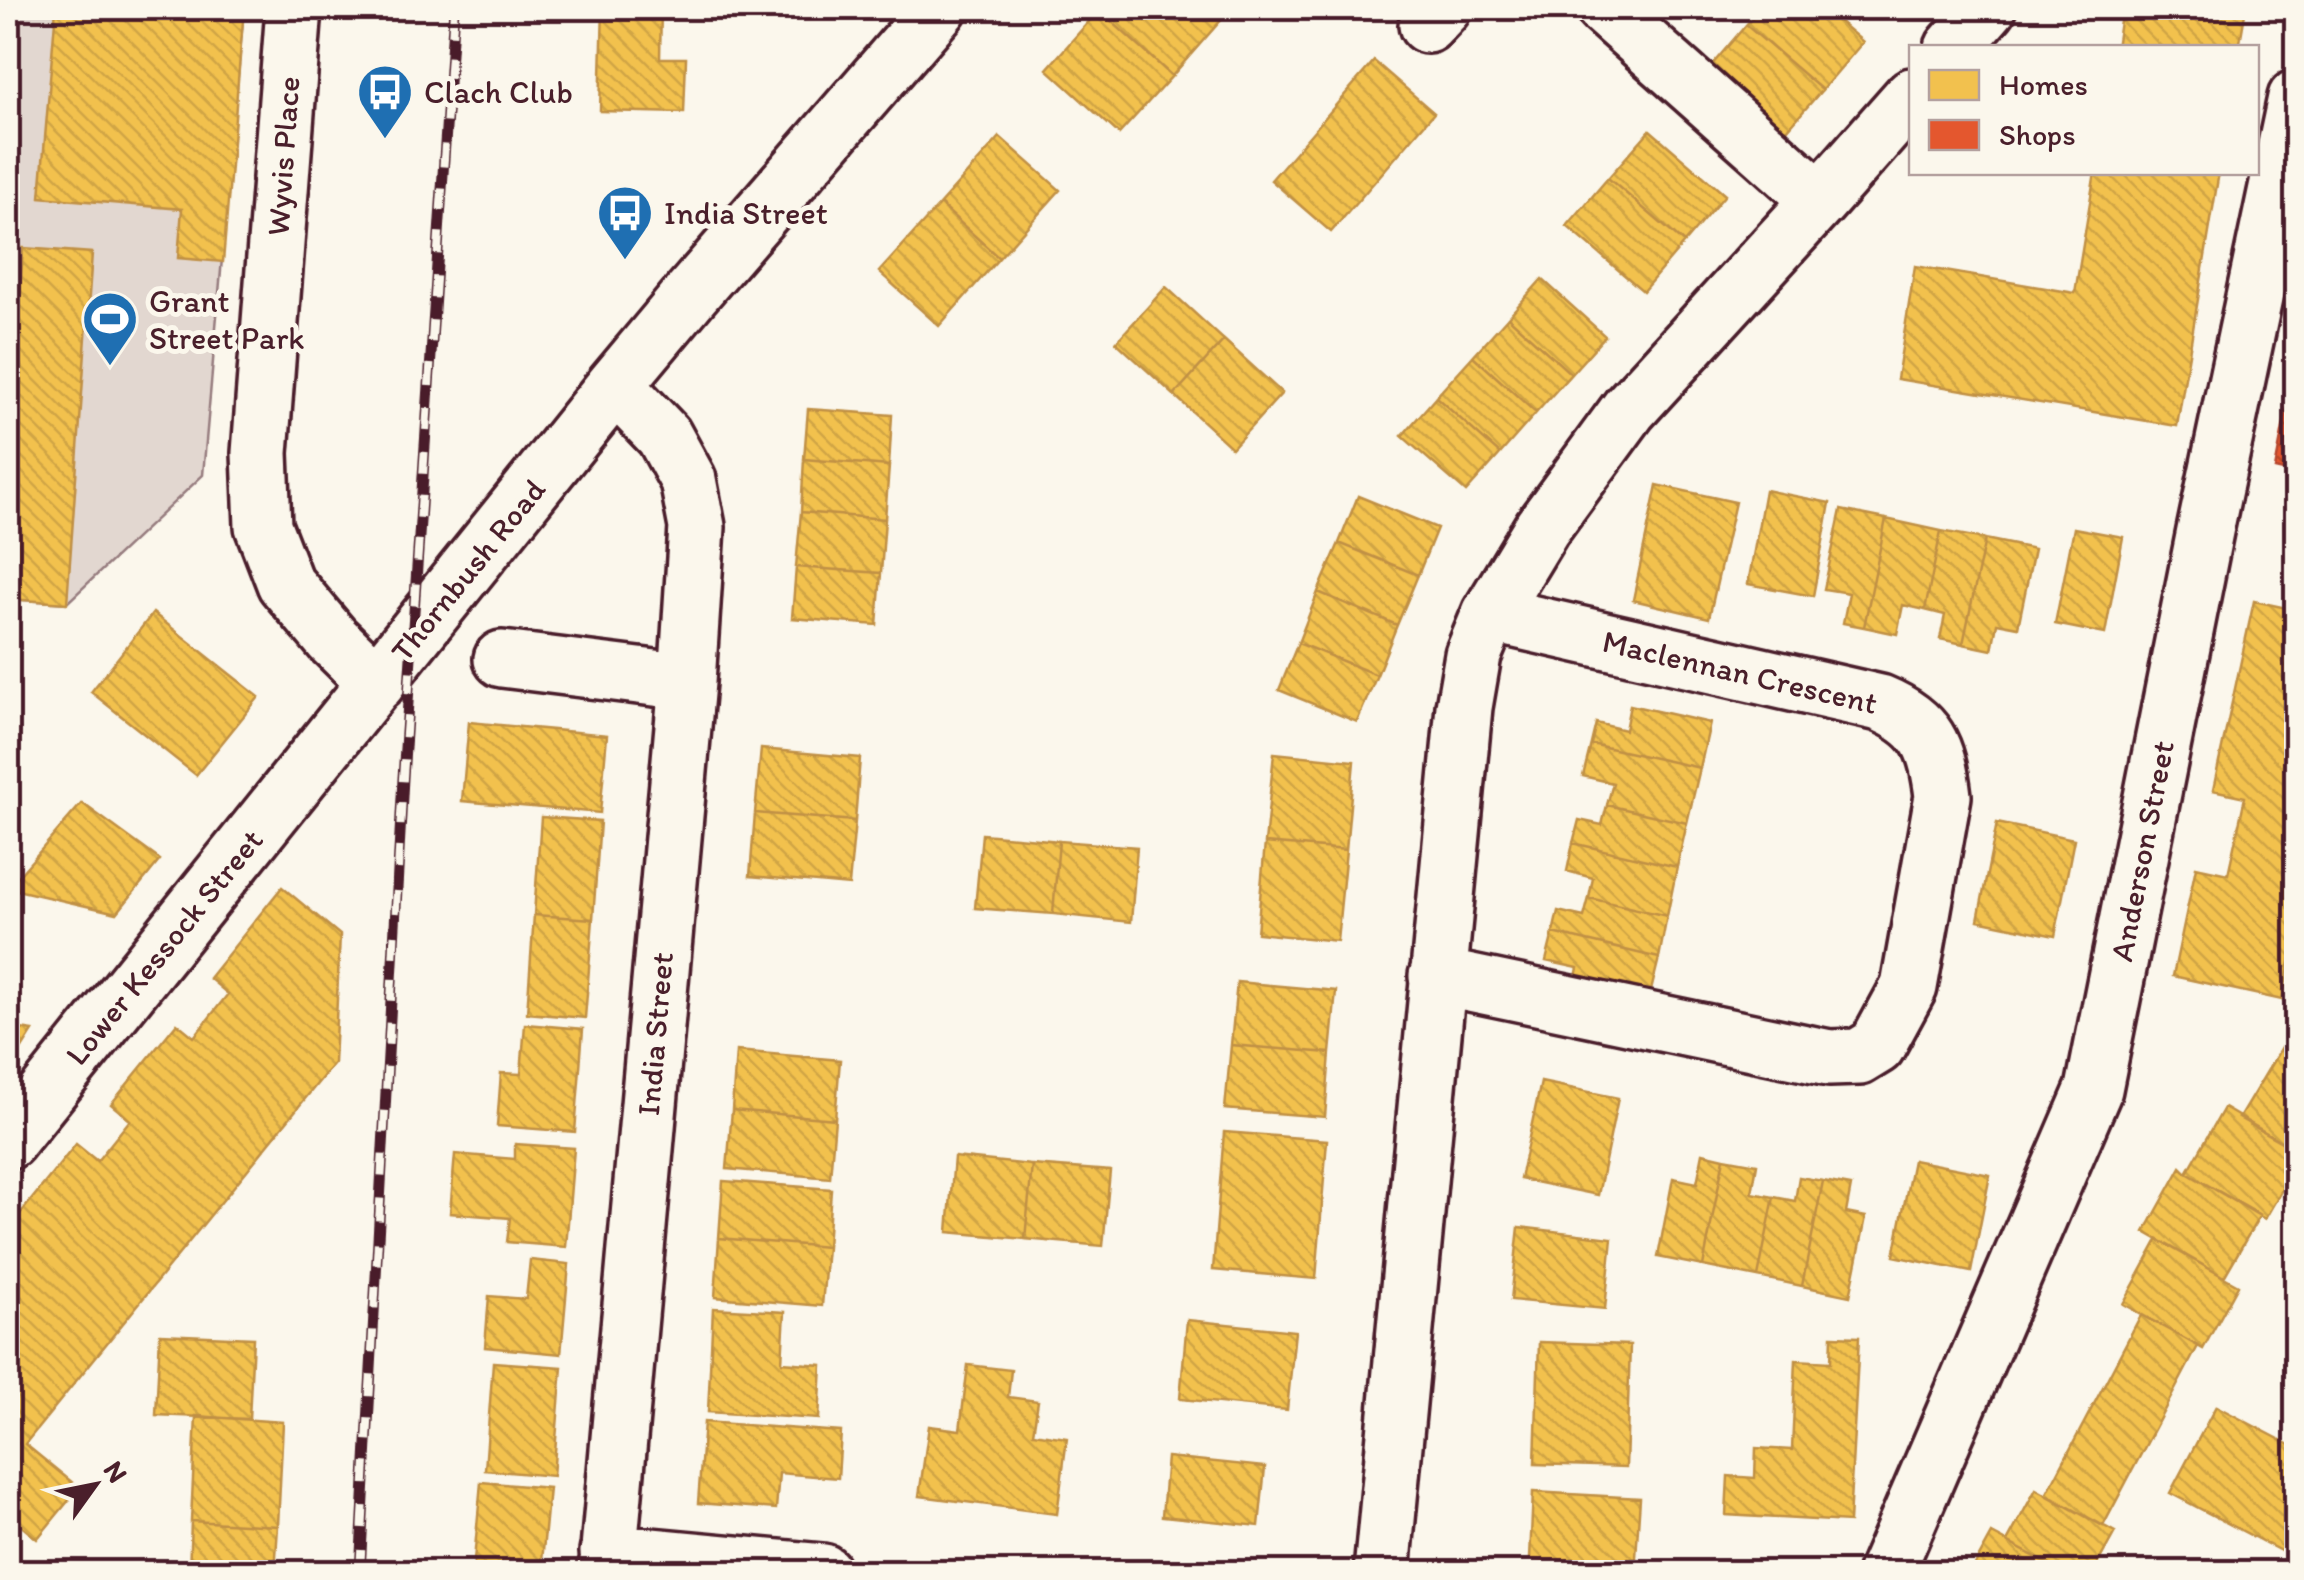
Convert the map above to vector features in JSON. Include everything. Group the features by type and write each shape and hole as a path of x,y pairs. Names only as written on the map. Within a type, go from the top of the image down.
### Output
{"street":[{"name":"Wyvis Place","path":"294,8 260,453 263,526 284,583 377,683"},
{"name":"Thornbush Road","path":"320,753 691,294 938,8"},
{"path":"1604,8 1820,200"},
{"path":"1956,45 1988,8"},
{"name":"Anderson Street","path":"1886,1572 2094,1089 2296,98"},
{"path":"1382,1572 1437,976 1464,707 1473,655 1490,614 1542,528 1629,409 1909,99"},
{"path":"502,659 687,682 697,527 688,480 664,436 615,386"},
{"name":"Maclennan Crescent","path":"1437,976 1829,1058 1859,1057 1877,1046 1909,987 1943,796 1939,764 1926,735 1905,713 1880,703 1490,614"},
{"name":"India Street","path":"607,1562 687,682"},
{"name":"Lower Kessock Street","path":"8,1141 320,753"},
{"path":"607,1562 823,1572"}],"shaded area":[{"name":"Grant Street Park","path":"8,8 244,8 203,475 67,603 8,599"}],"building: Homes":[{"path":"56,8 244,8 223,262 178,258 182,209 40,197"},
{"path":"603,8 661,8 660,58 686,58 684,113 600,111"},
{"path":"1101,8 1210,8 1222,19 1172,76"},
{"path":"1761,8 1823,8 1863,42 1822,90 1746,25"},
{"path":"2122,8 2246,8 2240,45 2116,45"},
{"path":"1099,10 1172,76 1119,134 1047,69"},
{"path":"1746,25 1822,90 1780,138 1705,73"},
{"path":"1374,61 1434,113 1331,232 1271,180"},
{"path":"1650,130 1725,195 1684,243 1608,178"},
{"path":"1000,137 1060,190 999,258 940,204"},
{"path":"2095,175 2219,175 2177,426 1897,379 1915,266 2075,293"},
{"path":"1608,178 1684,243 1643,291 1567,226"},
{"path":"940,204 999,258 939,326 879,272"},
{"path":"23,248 92,253 67,603 8,599 8,470"},
{"path":"1542,279 1605,336 1571,374 1508,317"},
{"path":"1166,287 1224,340 1174,395 1116,342"},
{"path":"1508,317 1571,374 1536,413 1473,356"},
{"path":"1224,340 1282,393 1232,448 1174,395"},
{"path":"1473,356 1536,413 1500,454 1436,397"},
{"path":"1436,397 1500,454 1466,492 1402,436"},
{"path":"808,409 892,415 889,466 804,459"},
{"path":"804,459 889,466 885,519 801,512"},
{"path":"1657,485 1735,502 1709,618 1633,600"},
{"path":"1765,490 1830,503 1813,596 1748,584"},
{"path":"1358,496 1437,528 1418,575 1339,543"},
{"path":"1841,510 1886,519 1864,627 1843,623 1849,593 1824,589"},
{"path":"801,512 885,519 881,573 796,567"},
{"path":"1886,519 1941,531 1925,610 1903,605 1897,634 1864,627"},
{"path":"2074,528 2123,537 2105,634 2055,624"},
{"path":"1941,531 1985,539 1963,644 1940,639 1945,615 1925,610"},
{"path":"1985,539 2034,549 2018,627 1997,623 1992,650 1963,644"},
{"path":"1339,543 1418,575 1397,625 1318,592"},
{"path":"796,567 881,573 877,625 792,618"},
{"path":"1318,592 1397,625 1377,675 1298,643"},
{"path":"2254,601 2296,610 2296,868 2292,888 2296,889 2296,934 2282,1000 2173,976 2196,867 2228,874 2245,797 2213,790"},
{"path":"153,613 259,697 196,775 91,692"},
{"path":"1298,643 1377,675 1357,722 1279,690"},
{"path":"1630,705 1710,723 1700,768 1591,744 1596,723 1625,730"},
{"path":"469,722 607,735 600,813 462,801"},
{"path":"1591,744 1700,768 1687,823 1607,805 1613,783 1583,776"},
{"path":"761,749 860,758 855,821 755,813"},
{"path":"1274,753 1354,761 1346,850 1265,843"},
{"path":"82,803 160,860 117,913 8,888"},
{"path":"1607,805 1687,823 1677,867 1573,843 1579,820 1602,825"},
{"path":"755,813 855,821 849,885 750,876"},
{"path":"541,817 600,821 593,919 534,915"},
{"path":"1997,823 2074,839 2055,936 1978,920"},
{"path":"982,834 1059,841 1053,914 975,908"},
{"path":"1059,841 1137,847 1131,922 1053,914"},
{"path":"1265,843 1346,850 1337,941 1257,933"},
{"path":"1573,843 1677,867 1667,916 1589,898 1593,878 1567,871"},
{"path":"282,887 340,935 334,1063 25,1444 79,1488 37,1539 8,1515 8,1229 76,1144 97,1161 130,1120 111,1104 177,1023 194,1037 228,994 209,978"},
{"path":"1589,898 1667,916 1659,958 1553,933 1558,911 1584,917"},
{"path":"534,915 593,919 585,1018 527,1013"},
{"path":"1553,933 1659,958 1647,1007 1573,990 1578,968 1546,961"},
{"path":"1237,982 1336,991 1330,1053 1231,1045"},
{"path":"525,1024 583,1029 575,1132 497,1126 501,1073 521,1074"},
{"path":"8,1027 33,1031 9,1069 8,1069"},
{"path":"1231,1045 1330,1053 1325,1117 1225,1109"},
{"path":"2281,1048 2296,1057 2296,1150 2239,1118"},
{"path":"736,1051 840,1060 835,1119 732,1110"},
{"path":"1541,1082 1618,1098 1598,1195 1520,1179"},
{"path":"2224,1108 2296,1150 2296,1165 2265,1219 2187,1173"},
{"path":"732,1110 835,1119 830,1178 727,1169"},
{"path":"1224,1132 1327,1140 1316,1279 1213,1270"},
{"path":"515,1144 574,1148 566,1247 507,1242 510,1218 450,1213 455,1154 515,1159"},
{"path":"1703,1153 1724,1158 1703,1266 1658,1257 1673,1178 1697,1183"},
{"path":"954,1157 1032,1165 1025,1239 948,1232"},
{"path":"1724,1158 1757,1164 1752,1193 1774,1197 1758,1277 1703,1266"},
{"path":"1913,1160 1990,1175 1971,1272 1894,1256"},
{"path":"1032,1165 1110,1171 1103,1246 1025,1239"},
{"path":"2181,1167 2260,1215 2224,1277 2145,1232"},
{"path":"1799,1177 1823,1181 1802,1286 1758,1277 1774,1197 1795,1201"},
{"path":"723,1181 831,1189 827,1247 719,1238"},
{"path":"1823,1181 1851,1186 1846,1213 1866,1217 1850,1296 1802,1286"},
{"path":"1519,1227 1612,1238 1605,1309 1511,1300"},
{"path":"719,1238 827,1247 822,1306 715,1297"},
{"path":"2158,1240 2238,1285 2203,1349 2123,1304"},
{"path":"530,1260 569,1264 561,1354 485,1347 489,1296 526,1299"},
{"path":"713,1308 785,1312 782,1362 822,1365 819,1419 708,1412"},
{"path":"2141,1315 2198,1346 2103,1526 2046,1495"},
{"path":"1187,1320 1295,1331 1287,1410 1180,1399"},
{"path":"160,1334 253,1338 249,1419 156,1415"},
{"path":"1832,1336 1859,1337 1849,1522 1726,1515 1728,1476 1755,1478 1756,1448 1792,1450 1796,1360 1831,1362"},
{"path":"1539,1342 1630,1345 1626,1467 1535,1464"},
{"path":"493,1362 562,1367 553,1476 485,1470"},
{"path":"968,1365 1011,1370 1008,1397 1038,1401 1033,1433 1067,1438 1057,1514 919,1496 929,1426 960,1430"},
{"path":"2216,1406 2296,1448 2296,1559 2170,1493"},
{"path":"196,1416 283,1422 278,1526 191,1521"},
{"path":"704,1422 841,1432 838,1478 779,1473 776,1509 698,1503"},
{"path":"1167,1457 1265,1467 1259,1526 1162,1516"},
{"path":"481,1482 549,1488 541,1572 473,1572"},
{"path":"2036,1489 2115,1532 2093,1572 2064,1572 2007,1542"},
{"path":"1533,1492 1640,1498 1635,1572 1530,1559"},
{"path":"191,1521 278,1526 275,1572 189,1572"},
{"path":"1992,1534 2007,1542 2064,1572 1971,1572"}],"building: Shops":[{"path":"2296,361 2296,474 2275,469"}],"railway":[{"path":"360,1572 403,778 454,8"}],"place":[{"name":"Clach Club","path":"385,141"},
{"name":"India Street","path":"625,262"},
{"name":"Grant Street Park","path":"110,368"}]}
